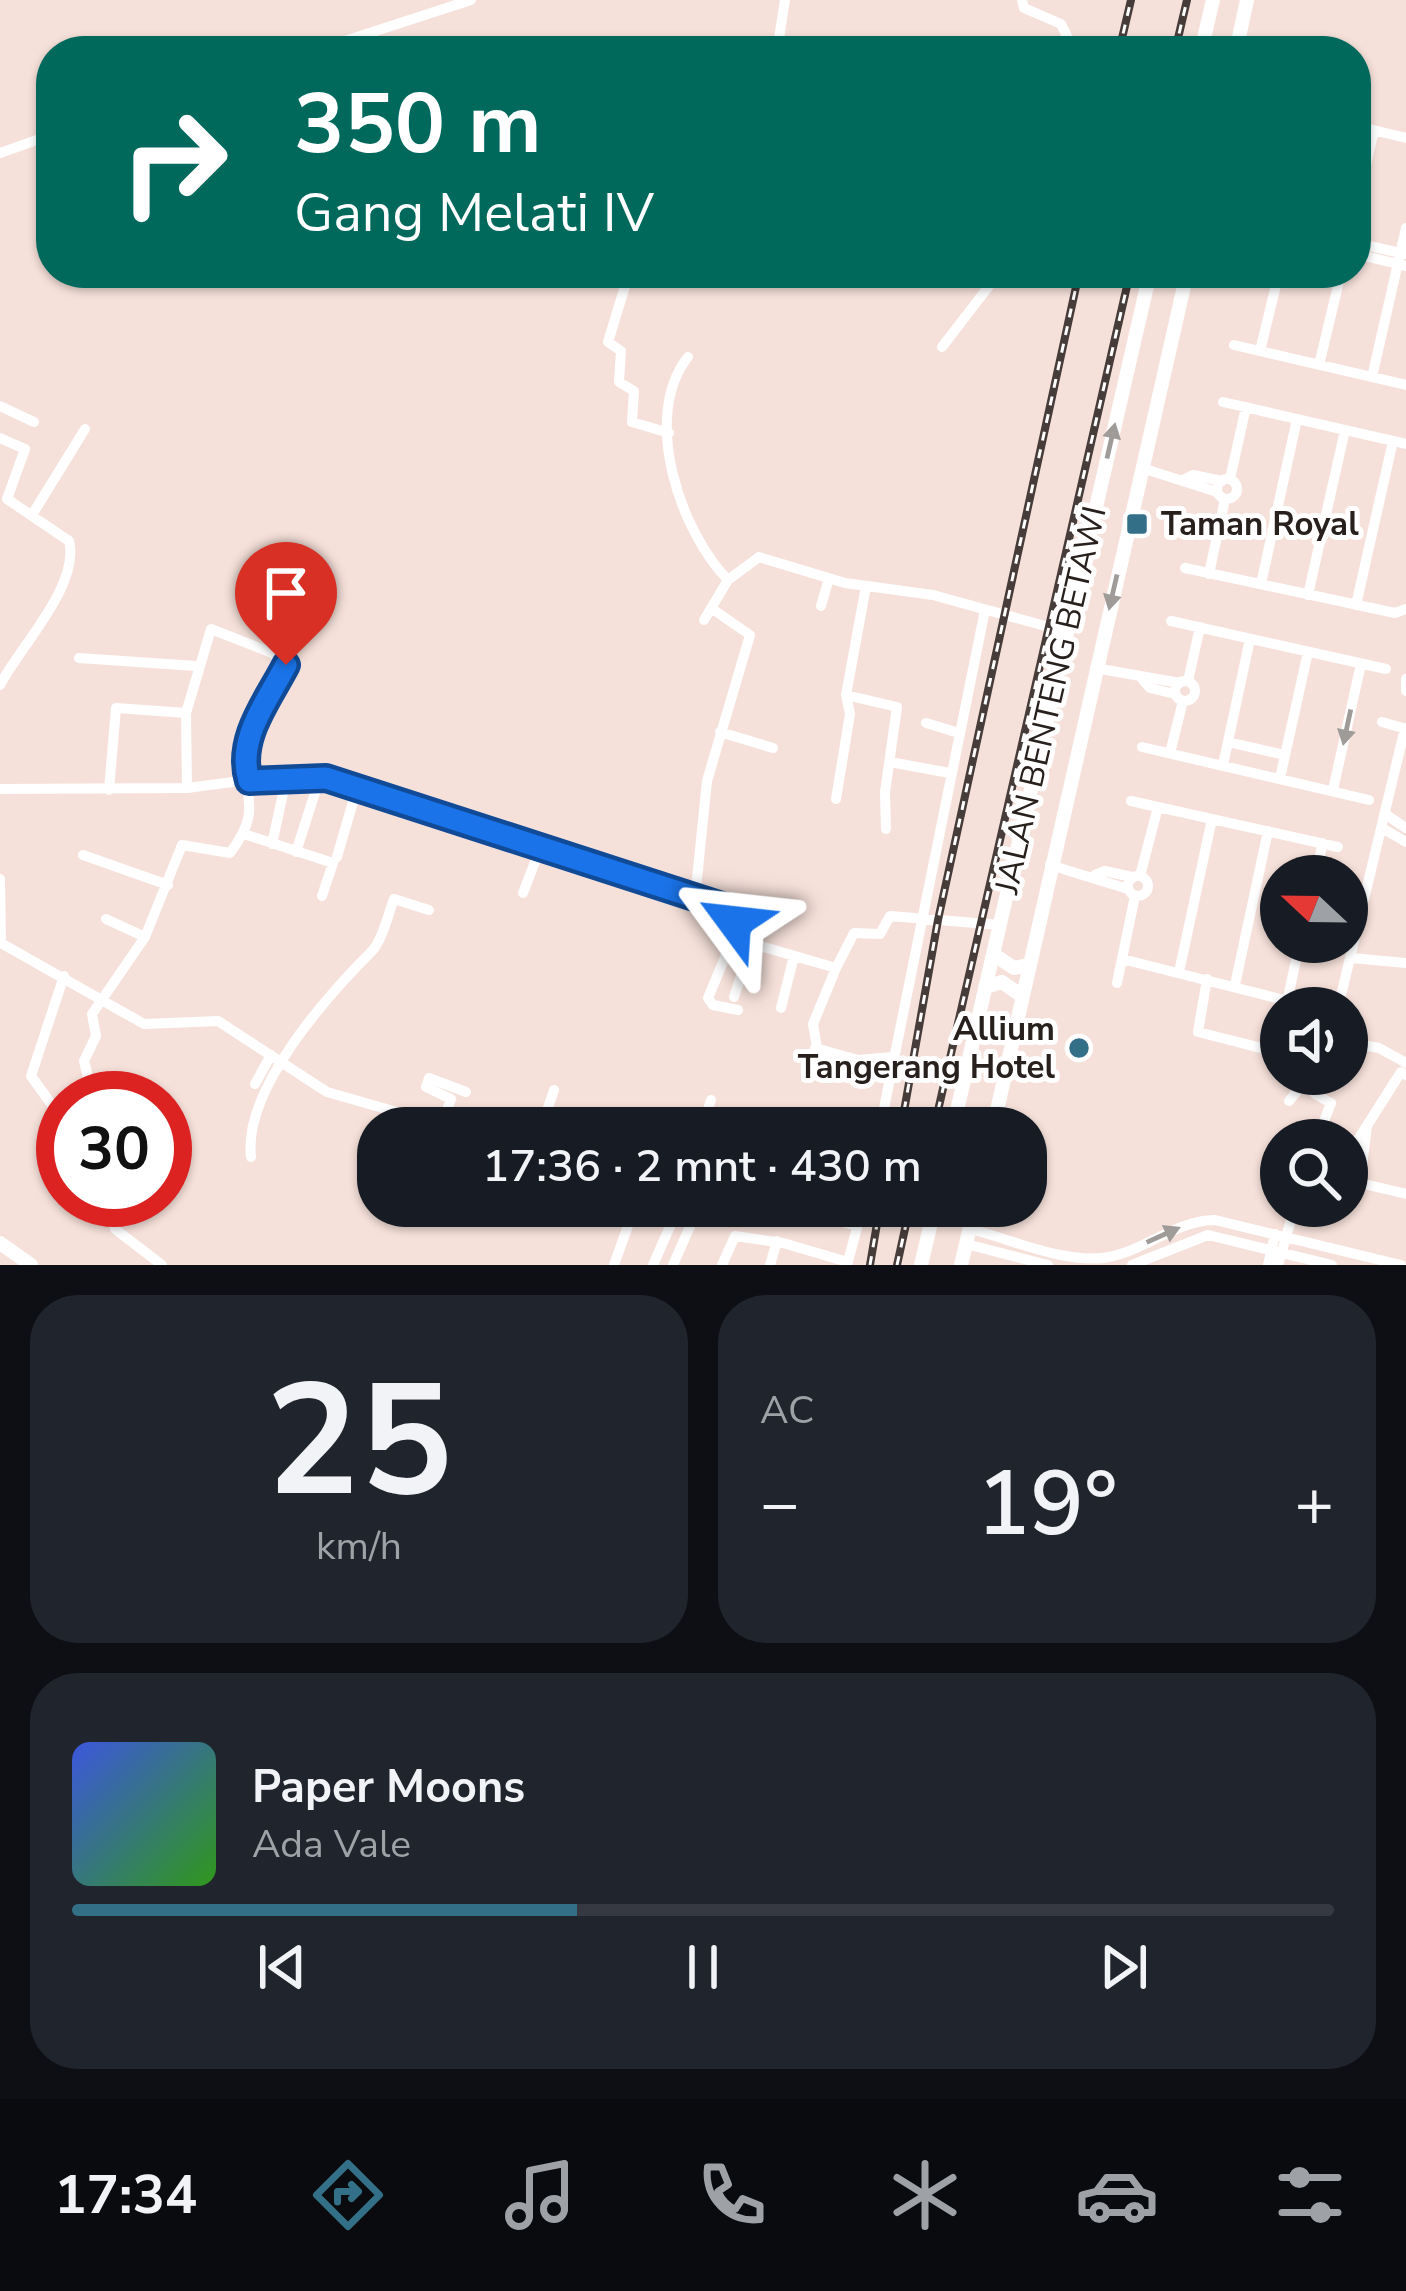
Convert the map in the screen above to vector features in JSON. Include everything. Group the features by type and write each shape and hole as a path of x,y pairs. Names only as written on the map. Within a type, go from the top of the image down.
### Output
{"main road":[{"path":"1205,36 1213,0"},
{"path":"1239,36 1247,0"},
{"name":"JALAN BENTENG BETAWI","path":"959,1107 1147,288"},
{"name":"JALAN BENTENG BETAWI","path":"996,1107 1184,288"},
{"path":"993,954 1014,968 1028,965"},
{"path":"986,987 1002,982 1022,996"},
{"path":"921,1265 930,1227"},
{"path":"962,1265 970,1227"},
{"path":"0,1244 31,1265"}],"street":[{"path":"360,36 471,0"},
{"path":"779,36 784,0"},
{"path":"1022,0 1024,8 1061,24 1067,36"},
{"path":"1371,129 1406,138"},
{"path":"1371,146 1375,130"},
{"path":"0,153 36,140"},
{"path":"1372,377 1406,228"},
{"path":"1371,248 1402,259"},
{"path":"1371,256 1402,259"},
{"path":"624,288 608,342 621,351 619,382 634,391 632,422 670,434"},
{"path":"942,347 988,288"},
{"path":"1260,351 1275,288"},
{"path":"1319,364 1337,288"},
{"path":"1234,345 1406,385"},
{"path":"688,357 671,384 670,464 708,555 728,580"},
{"path":"1223,402 1400,442 1356,605"},
{"path":"0,406 34,422"},
{"path":"1208,574 1223,488 1246,407"},
{"path":"1261,584 1297,419"},
{"path":"32,515 85,429"},
{"path":"1308,595 1345,430"},
{"path":"0,438 25,449 7,499 69,541 70,574 0,685"},
{"path":"1142,468 1185,479 1193,475 1223,488"},
{"path":"704,620 728,580 759,557 829,578 905,589 1067,632"},
{"path":"1185,568 1404,611"},
{"path":"821,606 829,578"},
{"path":"836,800 850,714 846,695 866,586"},
{"path":"695,898 707,781 750,635 711,608"},
{"path":"884,1107 985,610"},
{"path":"1171,621 1386,670"},
{"path":"1170,753 1181,690 1200,627"},
{"path":"86,1071 84,1061 96,1036 92,1014 145,937 182,845 230,853 244,834 249,781 246,752 252,726 286,665 272,652 211,629 196,666 186,713 188,788"},
{"path":"1223,765 1250,639"},
{"path":"1280,778 1308,652"},
{"path":"79,658 196,666"},
{"path":"1333,790 1361,664"},
{"path":"1096,668 1181,690"},
{"path":"846,695 897,707 886,829"},
{"path":"109,790 116,708 186,713"},
{"path":"1368,890 1402,759 1405,729 1382,722"},
{"path":"926,723 959,733"},
{"path":"720,732 773,748"},
{"path":"1228,742 1285,755"},
{"path":"1142,747 1370,800"},
{"path":"890,762 950,773"},
{"path":"272,844 287,775"},
{"path":"0,789 188,788 287,775 320,777 357,788 732,910 733,938 708,998 713,1005 738,1010"},
{"path":"296,852 320,777"},
{"path":"337,857 357,788"},
{"path":"1131,801 1338,847"},
{"path":"1117,983 1134,884 1158,807"},
{"path":"1179,972 1212,819"},
{"path":"1384,821 1406,828"},
{"path":"1384,821 1406,842"},
{"path":"1235,985 1268,831"},
{"path":"244,834 334,864 322,896"},
{"path":"1320,855 1323,843"},
{"path":"523,893 540,849"},
{"path":"83,855 168,885"},
{"path":"1050,865 1095,875 1105,871 1134,884"},
{"path":"0,879 1,943 149,1027 218,1021 327,1092 380,1107"},
{"path":"251,1157 256,1115 305,1023 376,945 394,899 429,910"},
{"path":"822,1077 813,1024 858,930 877,935 890,916 1000,925"},
{"path":"106,919 145,937"},
{"path":"733,938 836,968"},
{"path":"734,997 751,945"},
{"path":"781,1008 794,956"},
{"path":"1122,959 1260,991"},
{"path":"1368,959 1406,963"},
{"path":"36,1083 31,1076 64,976"},
{"path":"1207,979 1198,1032 1260,1048"},
{"path":"1368,1046 1406,1063"},
{"path":"815,1048 858,1060 893,1057"},
{"path":"255,1084 271,1055"},
{"path":"1368,1124 1401,1072 1406,1075"},
{"path":"450,1107 451,1099 425,1088 429,1078 466,1092"},
{"path":"548,1107 554,1090"},
{"path":"1289,1102 1294,1095"},
{"path":"1317,1095 1331,1103 1325,1119"},
{"path":"709,1107 711,1100"},
{"path":"1368,1185 1406,1194"},
{"path":"968,1237 1011,1239 1104,1258 1193,1222 1224,1221 1401,1265"},
{"path":"1219,1236 1224,1221"},
{"path":"115,1227 162,1265"},
{"path":"628,1227 615,1262 629,1265"},
{"path":"652,1265 669,1227"},
{"path":"673,1265 690,1227"},
{"path":"722,1265 733,1236 777,1241 847,1264 857,1227"},
{"path":"1268,1265 1277,1256 1285,1227"},
{"path":"1132,1265 1196,1237 1219,1236 1277,1256 1332,1265"},
{"path":"968,1237 1048,1265"},
{"path":"1007,1254 1011,1239"},
{"path":"770,1265 777,1241"}],"railway":[{"path":"1123,36 1131,0"},
{"path":"1179,36 1187,0"},
{"path":"905,1107 938,920 1076,288"},
{"path":"939,1107 1127,288"},
{"path":"870,1265 876,1227"},
{"path":"897,1265 905,1227"}],"place":[{"name":"Taman Royal","path":"1137,524"},
{"name":"Allium Tangerang Hotel","path":"1079,1048"}],"route":[{"path":"286,665 252,726 246,752 249,781 287,775 326,778 728,908 735,914 734,922"}]}
